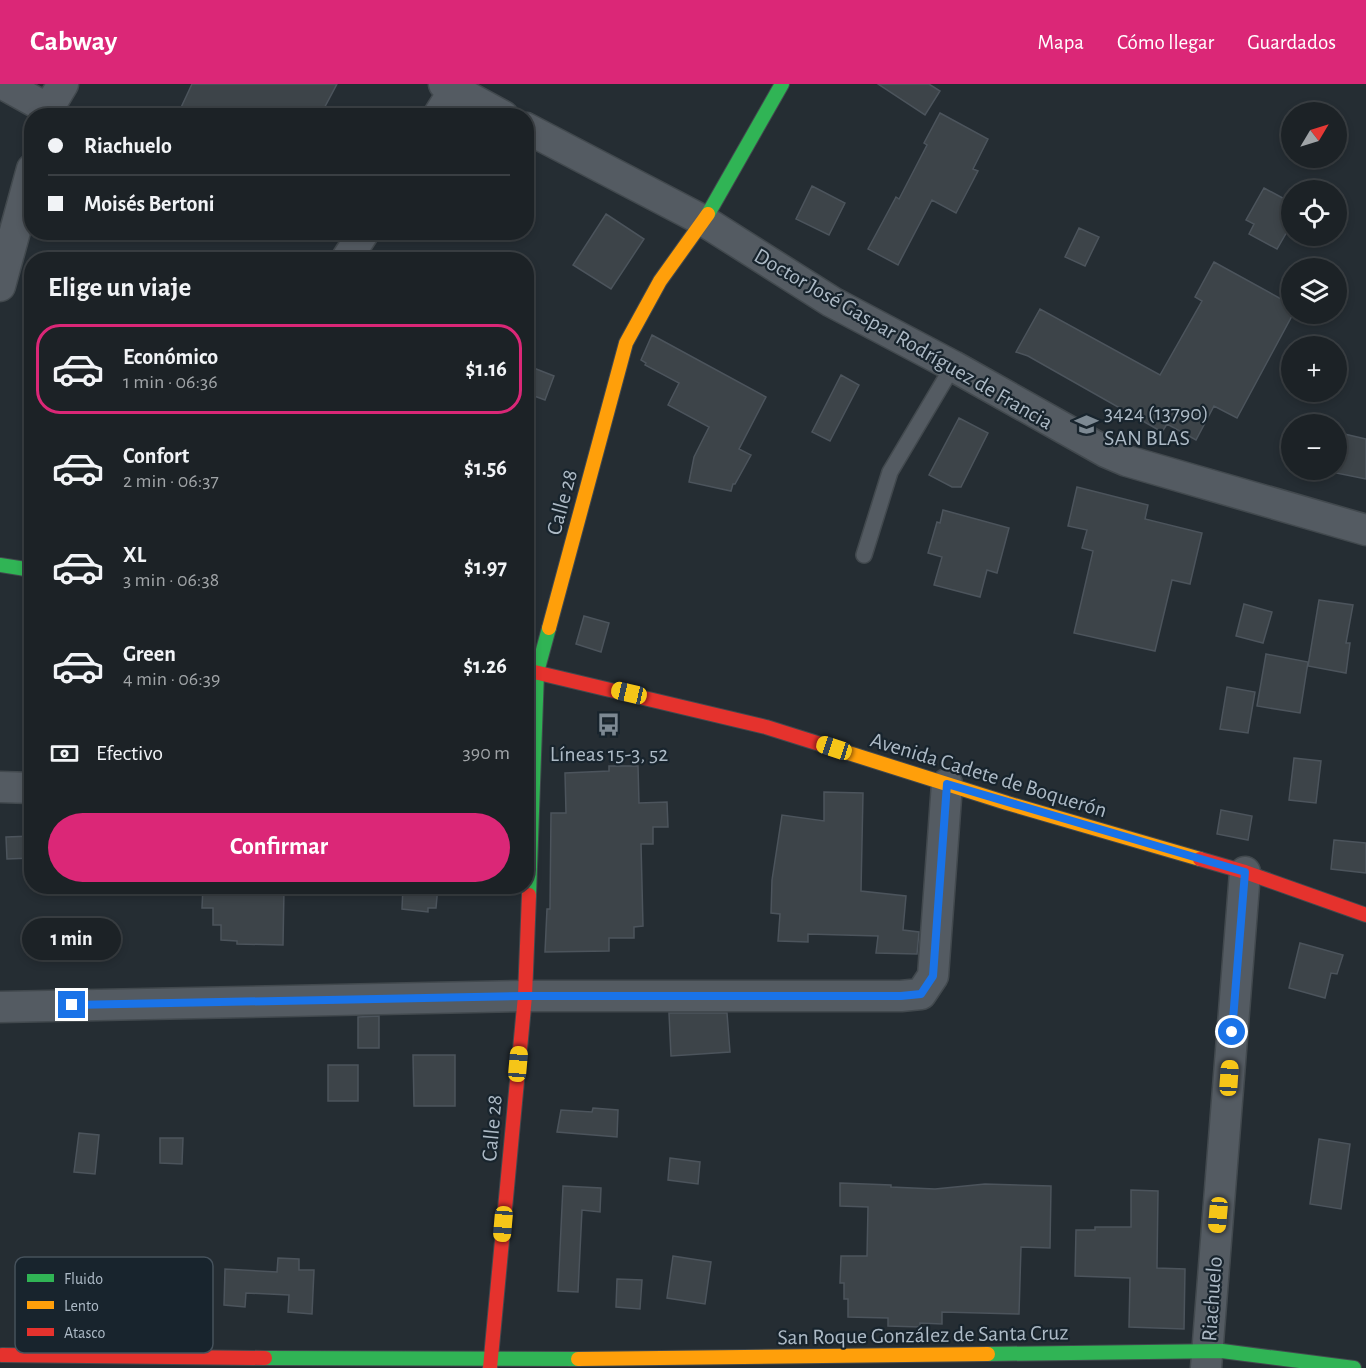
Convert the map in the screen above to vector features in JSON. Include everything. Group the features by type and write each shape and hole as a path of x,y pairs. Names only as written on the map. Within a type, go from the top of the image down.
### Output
{"street":[{"path":"3,84 52,103"},
{"name":"Calle 28","path":"534,664 626,343 660,281 704,221 782,84"},
{"path":"442,108 452,86 489,108"},
{"name":"Doctor José Gaspar Rodríguez de Francia","path":"534,132 704,221 832,302 953,366 1106,452 1127,461 1366,530"},
{"path":"0,286 24,198"},
{"path":"0,565 24,569"},
{"name":"Avenida Cadete de Boquerón","path":"534,671 766,727 947,784 1245,872 1366,915"},
{"path":"0,1007 525,996 901,996 921,994 933,976 947,784"},
{"path":"0,787 24,788"},
{"name":"Riachuelo","path":"1207,1360 1245,872"},
{"name":"Calle 28","path":"490,1364 525,996 527,894"},
{"name":"San Roque González de Santa Cruz","path":"2,1354 490,1364 1207,1360 1222,1351 1354,1368"}],"lane":[{"path":"864,555 890,472 953,366"}],"building":[{"path":"192,84 337,84 324,108 181,108"},
{"path":"878,84 929,84 940,91 925,115"},
{"path":"940,113 988,139 973,169 978,171 956,213 932,200 898,265 868,249 896,197 899,199 927,145 924,143"},
{"path":"812,186 845,203 829,235 796,219"},
{"path":"1264,188 1281,197 1281,242 1277,249 1249,234 1254,224 1246,220"},
{"path":"606,214 644,239 611,289 573,265"},
{"path":"1079,228 1099,237 1085,266 1065,257"},
{"path":"1214,262 1281,299 1281,324 1288,324 1237,418 1214,406 1196,440 1167,424 1162,432 1028,356 1016,352 1040,309 1160,375 1202,301 1195,297"},
{"path":"652,335 766,397 739,449 751,455 731,491 689,482 694,457 709,427 668,405 679,383 645,365 646,363 641,360"},
{"path":"534,368 554,376 545,400 534,396"},
{"path":"841,375 859,385 830,441 812,432"},
{"path":"959,418 988,433 961,487 952,487 929,475"},
{"path":"1347,435 1366,439 1366,479 1347,475"},
{"path":"1077,487 1148,505 1145,519 1202,533 1190,584 1172,580 1155,651 1074,633 1093,551 1082,548 1087,530 1068,526"},
{"path":"943,510 1009,528 997,573 987,570 980,597 934,585 942,557 928,553"},
{"path":"1319,600 1353,605 1346,643 1350,643 1346,673 1308,666"},
{"path":"1244,604 1272,612 1263,643 1236,636"},
{"path":"584,616 609,623 601,652 576,644"},
{"path":"1266,654 1308,662 1300,713 1257,706"},
{"path":"1227,687 1255,692 1248,733 1220,729"},
{"path":"1294,758 1321,761 1316,803 1289,800"},
{"path":"609,766 638,766 639,803 667,802 668,827 653,827 653,844 641,844 643,926 634,927 634,938 609,938 609,951 545,952 547,909 550,909 551,813 566,813 565,773 609,771"},
{"path":"824,792 863,793 861,891 906,896 903,930 919,932 917,954 876,953 878,936 808,934 808,942 778,941 780,914 771,913 772,880 782,815 824,821"},
{"path":"1221,810 1252,816 1248,840 1217,834"},
{"path":"24,836 24,858 7,859 6,837"},
{"path":"1334,840 1366,843 1366,873 1331,869"},
{"path":"203,894 284,894 283,945 237,944 237,941 221,940 221,925 213,925 213,908 202,908"},
{"path":"403,894 437,894 436,908 428,908 428,912 402,909"},
{"path":"1300,943 1343,955 1337,974 1331,973 1325,998 1289,988"},
{"path":"669,1013 727,1013 730,1052 671,1056"},
{"path":"379,1016 379,1048 358,1048 358,1017"},
{"path":"413,1055 455,1055 455,1106 414,1106"},
{"path":"328,1065 358,1065 358,1101 328,1101"},
{"path":"593,1108 618,1110 617,1137 557,1132 561,1110 592,1112"},
{"path":"79,1133 99,1135 95,1174 74,1172"},
{"path":"160,1138 183,1138 182,1164 160,1163"},
{"path":"1319,1139 1350,1144 1341,1209 1310,1204"},
{"path":"670,1158 700,1162 698,1184 668,1180"},
{"path":"840,1183 935,1189 985,1184 1051,1186 1050,1248 1021,1247 1019,1314 942,1312 942,1324 920,1323 920,1327 888,1326 888,1318 848,1317 848,1299 844,1299 844,1283 840,1283 841,1256 867,1256 868,1207 840,1206"},
{"path":"563,1186 601,1188 600,1212 582,1210 578,1292 558,1291"},
{"path":"1131,1190 1158,1191 1157,1268 1185,1269 1184,1329 1129,1327 1130,1278 1075,1276 1076,1230 1095,1230 1095,1227 1131,1227"},
{"path":"673,1256 711,1262 705,1304 667,1298"},
{"path":"278,1258 299,1259 299,1270 314,1270 312,1314 288,1312 289,1295 246,1293 245,1307 224,1305 225,1269 277,1272"},
{"path":"617,1279 642,1280 640,1309 616,1307"}],"traffic: fast":[{"path":"708,214 782,84"},
{"path":"0,565 24,569"},
{"path":"534,756 537,672 549,628"},
{"path":"988,1354 1222,1351 1354,1368"},
{"path":"265,1358 578,1359"}],"traffic: slow":[{"path":"549,628 626,343 660,281 708,214"},
{"path":"820,744 1007,803 1200,859"},
{"path":"578,1359 988,1354"}],"traffic: jam":[{"path":"534,672 766,727 820,744"},
{"path":"1200,859 1245,872 1366,915"},
{"path":"490,1368 525,996 529,895"},
{"path":"2,1355 265,1358"}],"place":[{"name":"3424 (13790) SAN BLAS","path":"1086,425"},
{"name":"Líneas 15-3, 52","path":"609,724"}],"route":[{"path":"72,1005 525,996 901,996 921,994 933,976 947,784 1245,872 1232,1032"}]}
